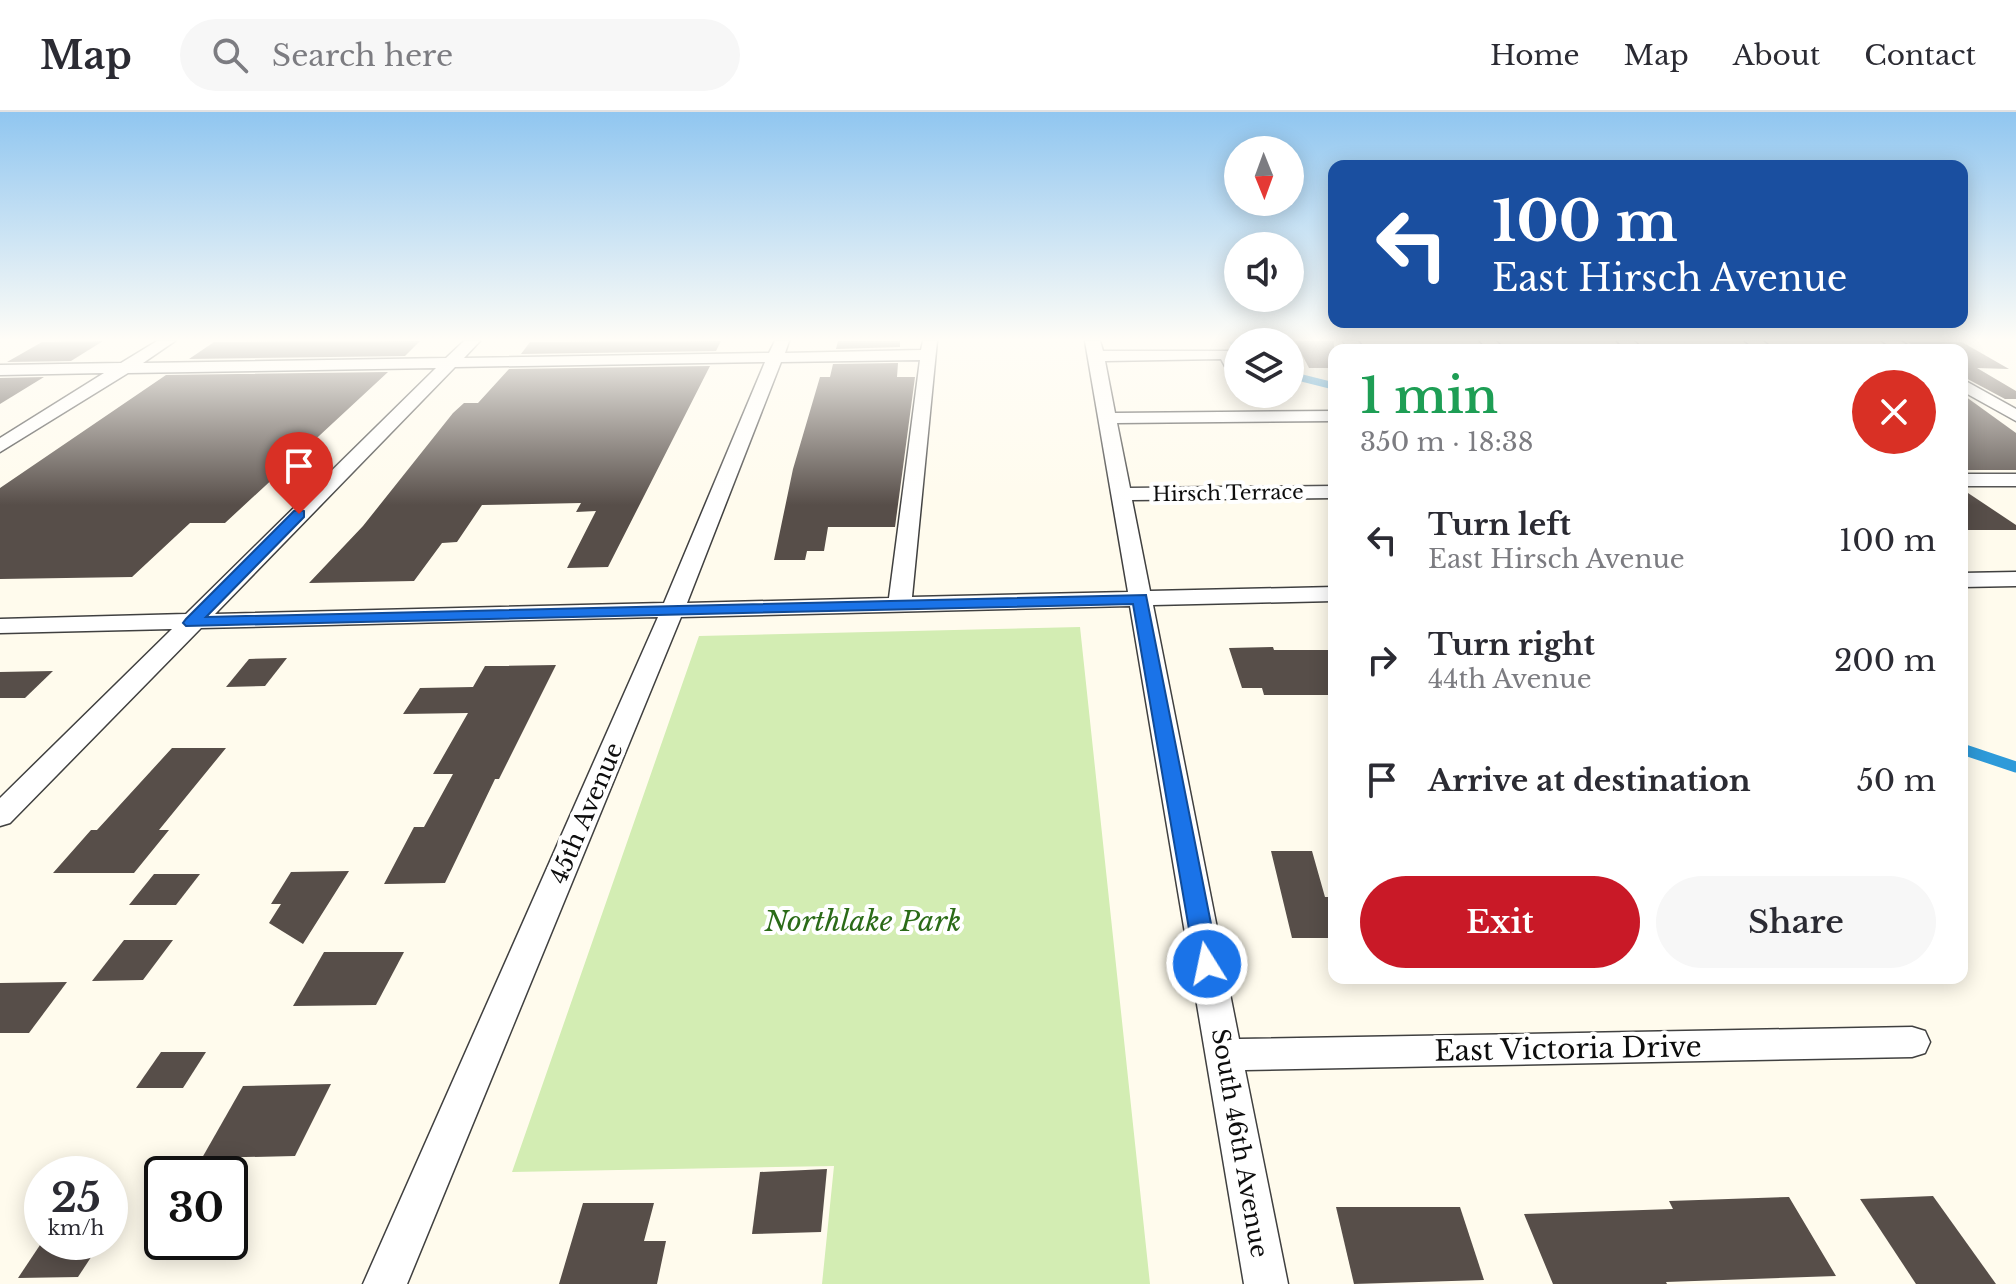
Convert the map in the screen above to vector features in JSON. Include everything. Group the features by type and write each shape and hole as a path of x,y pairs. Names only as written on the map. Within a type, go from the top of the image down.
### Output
{"street":[{"path":"0,446 80,396"},
{"path":"0,816 417,396"},
{"name":"45th Avenue","path":"385,1284 672,611 760,396"},
{"path":"900,605 924,396"},
{"name":"South 46th Avenue","path":"1103,396 1266,1284"},
{"path":"1982,396 2016,416"},
{"path":"1254,408 1259,417"},
{"path":"1107,418 1328,416"},
{"path":"1968,480 2016,480"},
{"name":"Hirsch Terrace","path":"1121,494 1328,492"},
{"path":"1968,580 2016,579"},
{"path":"0,626 1328,594"},
{"name":"East Victoria Drive","path":"1224,1055 1912,1042"}],"green space":[{"name":"Northlake Park","path":"1080,627 1150,1284 822,1284 834,1166 512,1172 699,636"}],"building":[{"path":"0,396 14,396 0,404"},
{"path":"136,396 362,396 225,523 190,523 132,577 0,579 0,488"},
{"path":"485,396 695,396 608,567 567,568 596,511 576,512 581,503 482,505 457,542 442,543 414,581 309,583 363,526 453,413 464,403 478,403"},
{"path":"815,396 913,396 895,527 828,527 824,551 807,551 805,560 774,560 793,469"},
{"path":"1999,396 2016,396 2016,399"},
{"path":"1968,398 2016,433 2016,470 1968,470"},
{"path":"1968,493 2016,525 2016,530 1968,530"},
{"path":"1229,648 1328,650 1328,695 1264,695 1262,688 1242,688"},
{"path":"287,658 265,686 226,687 249,659"},
{"path":"556,665 499,779 495,779 445,883 384,884 414,827 424,827 453,774 433,774 468,713 403,714 420,688 473,687 485,666"},
{"path":"53,671 25,698 0,698 0,672"},
{"path":"172,748 226,748 159,830 169,830 134,873 53,873 91,830 97,830"},
{"path":"1271,851 1312,851 1325,897 1328,897 1328,938 1292,938"},
{"path":"349,871 303,944 269,923 281,904 271,904 291,872"},
{"path":"154,874 200,874 176,905 129,905"},
{"path":"124,940 173,940 143,980 92,981"},
{"path":"324,952 404,952 376,1005 293,1006"},
{"path":"67,982 29,1033 0,1033 0,983"},
{"path":"161,1052 206,1052 183,1088 136,1088"},
{"path":"331,1084 295,1156 203,1156 243,1086"},
{"path":"827,1169 821,1232 752,1234 760,1172"},
{"path":"1933,1196 1996,1284 1916,1284 1860,1199"},
{"path":"1789,1197 1836,1276 1667,1284 1553,1284 1524,1214 1673,1209 1669,1201"},
{"path":"583,1203 654,1203 644,1241 666,1241 657,1284 559,1284"},
{"path":"1336,1207 1460,1207 1484,1280 1354,1284"},
{"path":"30,1260 89,1260 78,1277 18,1278"}],"waterway":[{"path":"1968,751 2016,767"}],"route":[{"path":"299,514 191,623 1140,599 1207,964"}]}
